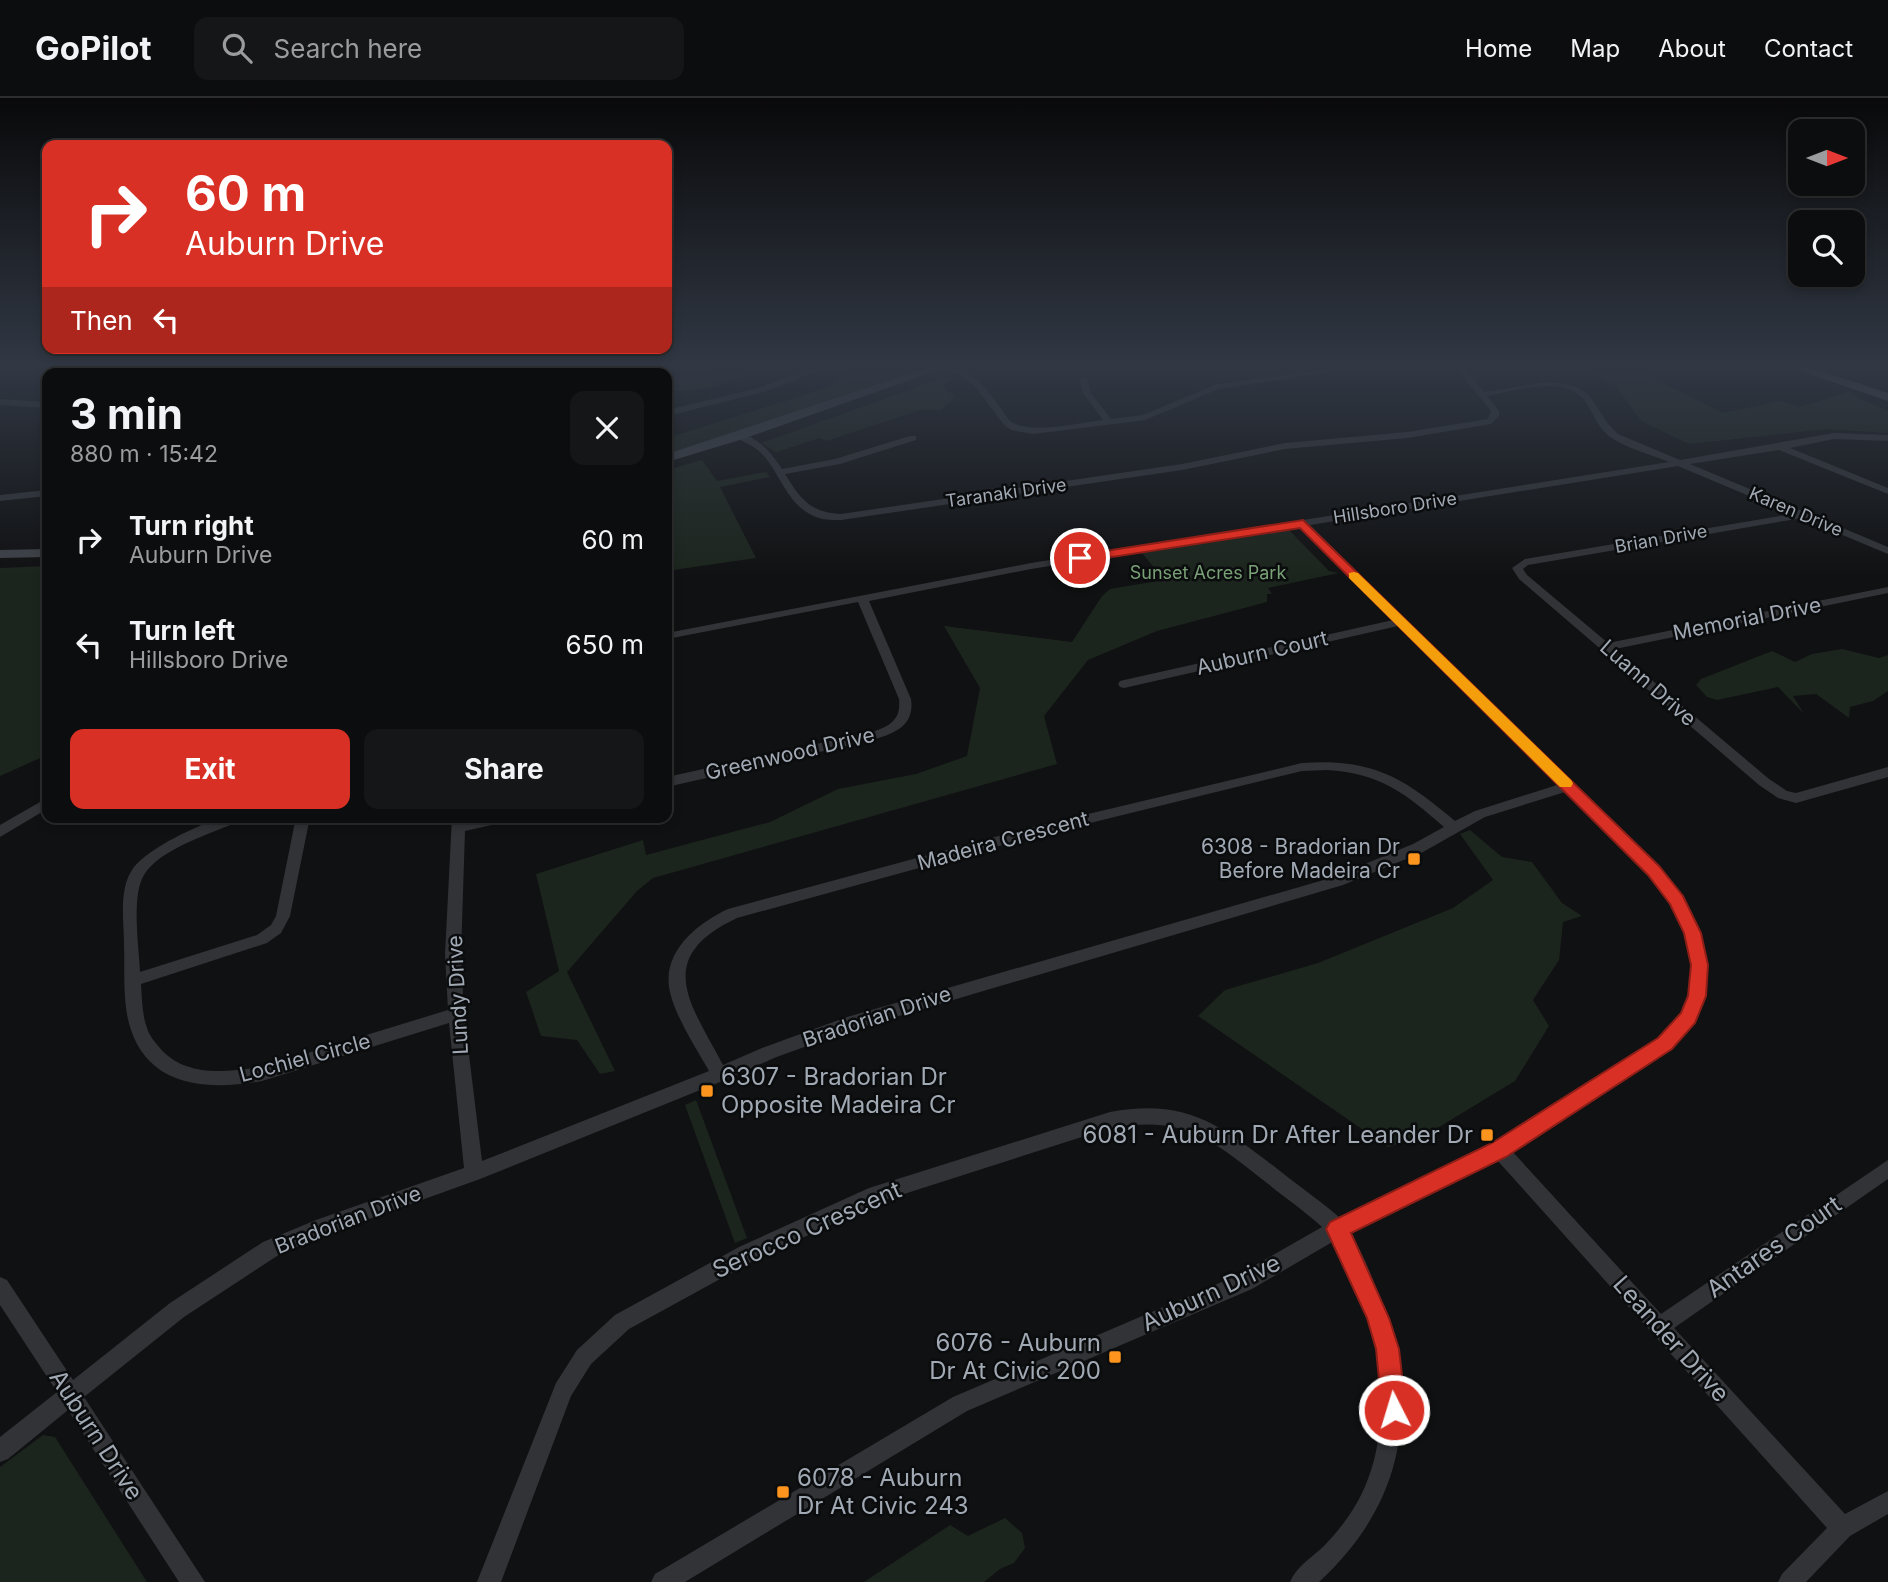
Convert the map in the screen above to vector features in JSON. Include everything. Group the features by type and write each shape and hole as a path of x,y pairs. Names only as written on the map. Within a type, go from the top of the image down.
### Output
{"main road":[{"path":"672,456 735,437"},
{"path":"0,549 42,548"},
{"path":"0,554 42,553"}],"street":[{"name":"Taranaki Drive","path":"744,437 752,439 781,472 806,510 821,517 841,517 1182,467 1294,444 1382,437"},
{"name":"Karen Drive","path":"1620,437 1888,551"},
{"name":"Hillsboro Drive","path":"862,598 1031,566 1828,437"},
{"name":"Hillsboro Drive","path":"1868,437 1888,438"},
{"path":"781,472 837,462 913,438"},
{"path":"1780,447 1888,491"},
{"path":"0,498 42,494"},
{"name":"Brian Drive","path":"1520,564 1802,515"},
{"name":"Auburn Drive","path":"663,1582 960,1404 1245,1282 1337,1229 1499,1150 1665,1044 1688,1017 1699,988 1698,952 1677,901 1654,870 1399,622 1303,524"},
{"name":"Luann Drive","path":"1520,564 1517,568 1523,577 1764,782 1787,797 1802,797 1888,772"},
{"name":"Memorial Drive","path":"1607,647 1888,590"},
{"path":"672,635 862,598"},
{"name":"Greenwood Drive","path":"672,781 872,736 896,728 903,722 907,716 905,699 862,598"},
{"name":"Auburn Court","path":"1124,684 1399,622"},
{"name":"Madeira Crescent","path":"719,1075 677,989 677,972 680,960 705,927 733,913 1021,835 1284,770 1310,766 1345,765 1385,776 1409,789 1453,827"},
{"name":"Bradorian Drive","path":"0,1451 177,1310 270,1249 316,1229 474,1173 768,1053 848,1024 1338,881 1418,848 1453,827 1515,801 1569,786"},
{"path":"0,832 42,806"},
{"name":"Lochiel Circle","path":"224,823 159,854 139,872 133,886 131,925 138,1027 156,1058 170,1069 216,1080 262,1074 456,1014"},
{"path":"134,980 262,939 276,929 283,916 302,823"},
{"name":"Lundy Drive","path":"459,823 453,954 456,1014 474,1173"},
{"name":"Serocco Crescent","path":"489,1582 563,1390 594,1346 622,1322 722,1266 876,1194 1110,1120 1127,1116 1157,1115 1193,1122 1217,1133 1337,1229"},
{"name":"Leander Drive","path":"1499,1150 1842,1528"},
{"name":"Antares Court","path":"1660,1326 1888,1169"},
{"path":"1302,1582 1329,1557 1354,1528 1367,1506 1384,1465 1393,1426 1387,1349 1364,1283 1337,1229"},
{"name":"Auburn Drive","path":"0,1287 193,1582"},
{"path":"1790,1582 1842,1528 1888,1502"}],"green space":[{"path":"672,437 723,437 672,454"},
{"path":"777,437 837,437 826,441 820,438 776,452 761,443"},
{"path":"1675,437 1751,437 1689,444"},
{"path":"702,460 717,481 766,472 770,477 720,487 756,558 672,570 672,469"},
{"name":"Sunset Acres Park","path":"1289,530 1329,571 1339,573 1268,588 1272,594 1267,594 1267,602 1157,631 1088,660 1044,716 1057,764 653,878 637,891 567,972 615,1071 600,1074 577,1040 541,1036 526,992 559,971 536,874 643,840 646,855 770,822 838,789 916,774 967,756 980,688 944,626 1072,642 1102,596 1110,589 1164,580 1142,553"},
{"path":"42,566 42,757 0,776 0,568"},
{"path":"1842,649 1879,658 1888,655 1888,691 1873,701 1850,707 1849,718 1816,694 1793,696 1804,714 1778,687 1717,700 1707,697 1696,685 1701,679 1772,651 1795,662 1812,654"},
{"path":"1470,830 1502,857 1532,862 1562,903 1582,916 1563,922 1559,960 1533,1000 1549,1026 1515,1081 1421,1138 1388,1147 1198,1016 1225,990 1318,963 1453,908 1493,880 1460,834"},
{"path":"696,1100 747,1238 735,1243 685,1105"},
{"path":"43,1435 55,1437 147,1582 0,1582 0,1467"},
{"path":"1005,1518 1022,1533 1025,1548 1014,1563 1000,1569 984,1582 864,1582 950,1525 968,1536"}],"slow traffic":[{"path":"1354,575 1469,691 1566,783"}],"place":[{"name":"6308 - Bradorian Dr Before Madeira Cr","path":"1414,859"},
{"name":"6307 - Bradorian Dr Opposite Madeira Cr","path":"707,1091"},
{"name":"6081 - Auburn Dr After Leander Dr","path":"1487,1135"},
{"name":"6076 - Auburn Dr At Civic 200","path":"1115,1357"},
{"name":"6078 - Auburn Dr At Civic 243","path":"783,1492"}],"route":[{"path":"1080,558 1303,524 1469,691 1654,870 1682,909 1693,933 1700,965 1697,996 1688,1017 1665,1044 1499,1150 1337,1229 1378,1318 1387,1349 1394,1410"}]}
